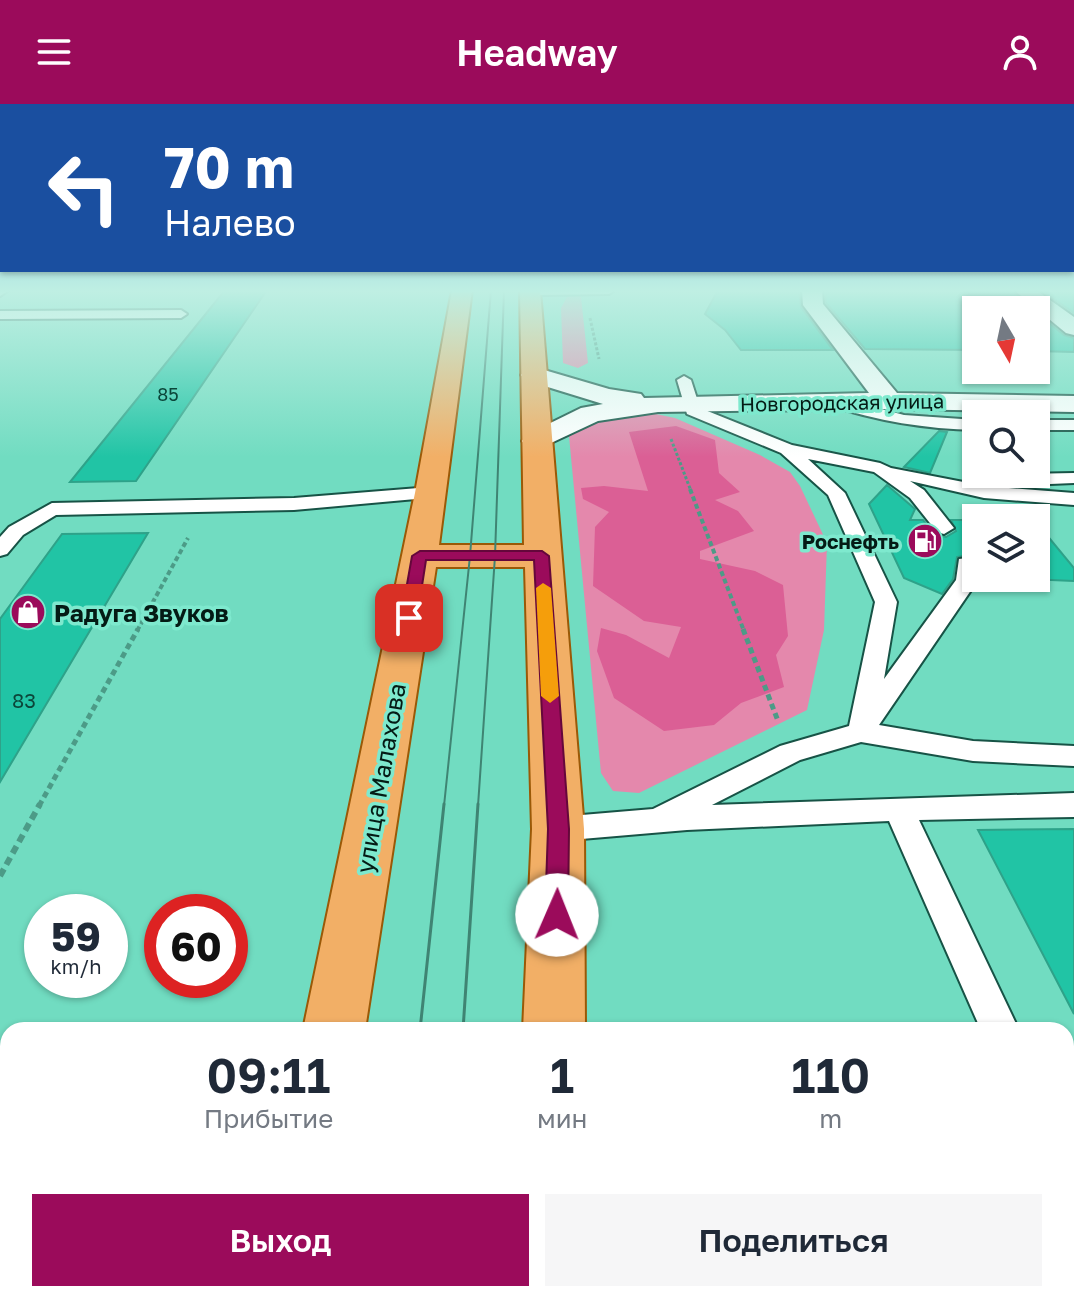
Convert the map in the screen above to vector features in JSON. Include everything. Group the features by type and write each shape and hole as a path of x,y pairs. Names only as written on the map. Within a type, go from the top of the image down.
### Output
{"main road":[{"name":"улица Малахова","path":"335,1022 431,493 453,346"},
{"path":"533,346 558,829 554,1022"},
{"path":"420,556 542,556"}],"street":[{"path":"845,346 889,401"},
{"path":"534,375 662,416"},
{"name":"Новгородская улица","path":"662,416 687,392 835,402 1074,404"},
{"path":"536,441 591,414 662,416"}],"lane":[{"path":"687,392 693,411 706,419 787,449 984,492 1074,499"},
{"path":"835,402 884,416 962,425"},
{"path":"1050,425 1074,425"},
{"path":"787,449 836,493 886,602 861,732"},
{"path":"880,468 917,494 944,528"},
{"path":"1050,478 1074,478"},
{"path":"0,550 16,531 52,509 294,504 431,493"},
{"path":"861,732 962,587"},
{"path":"656,819 790,753 861,732 973,751 1074,756"},
{"path":"558,829 656,819 1074,805"},
{"path":"899,809 996,1022"}],"path":[{"path":"597,346 601,366"},
{"path":"662,416 790,753"},
{"path":"0,876 207,504"}],"shaded area":[{"path":"562,346 586,346 588,363 578,368 563,363"},
{"path":"651,413 675,418 760,455 790,472 827,543 824,630 807,710 639,793 613,791 601,773 569,436 602,417"},
{"path":"676,426 715,440 719,473 740,492 715,500 738,511 754,531 700,551 700,559 755,571 783,585 788,636 776,655 784,687 741,703 714,725 664,731 614,698 597,651 601,628 626,635 669,658 681,627 644,621 593,586 595,527 609,512 583,499 581,488 604,486 648,491 629,432"}],"building":[{"path":"180,346 229,346 136,481 70,482"},
{"path":"738,346 830,346 833,350 741,350"},
{"path":"862,346 962,346 962,350 865,349"},
{"path":"1050,346 1074,346 1074,352 1050,351"},
{"path":"939,431 947,432 930,473 904,467"},
{"path":"887,485 915,509 910,520 923,520 936,535 946,537 956,531 951,520 962,520 962,556 957,557 953,579 942,594 904,578 869,504"},
{"path":"148,533 0,782 0,619 62,534"},
{"path":"1050,539 1074,568 1074,581 1050,580"},
{"path":"1074,829 1074,1014 978,830"}],"tram line":[{"path":"444,806 470,556 487,346"},
{"path":"478,806 495,556 502,346"},
{"path":"421,1022 444,804"},
{"path":"464,1022 478,804"}],"slow traffic":[{"path":"543,588 550,696"}],"place":[{"name":"Роснефть","path":"925,541"},
{"name":"Радуга Звуков","path":"28,612"}],"route":[{"path":"409,618 420,556 542,556 558,829 557,915"}]}
